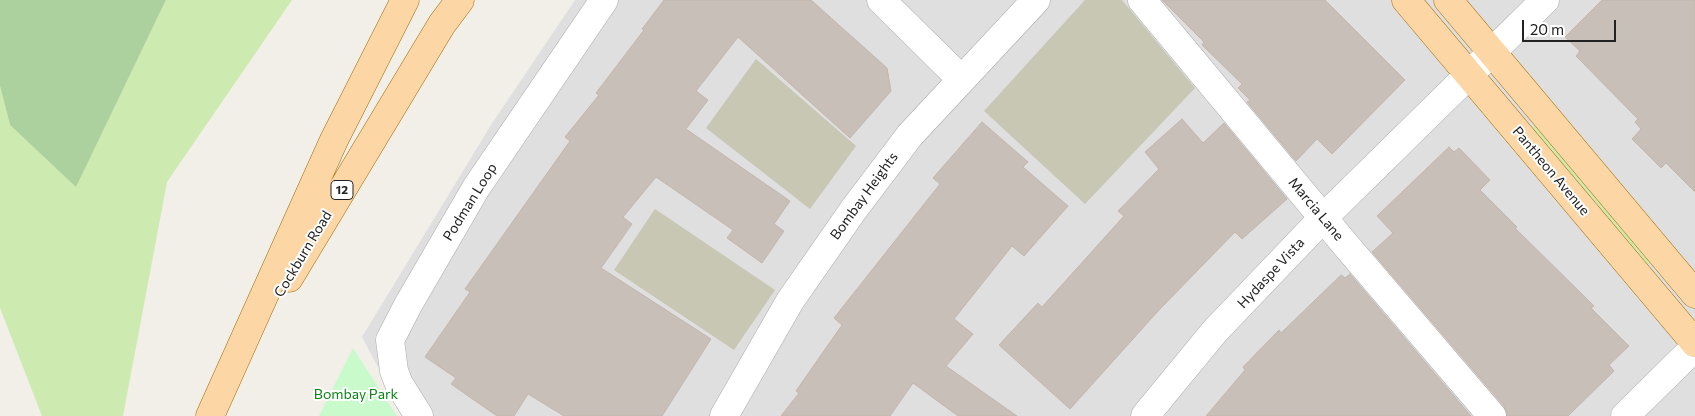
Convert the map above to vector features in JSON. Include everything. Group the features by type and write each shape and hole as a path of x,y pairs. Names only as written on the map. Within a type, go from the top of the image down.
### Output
{"main road":[{"name":"Cockburn Road","path":"210,416 334,140 405,0"},
{"name":"Cockburn Road","path":"226,382 442,24 460,0"},
{"name":"Pantheon Avenue","path":"1406,0 1695,343"},
{"path":"1448,0 1695,294"}],"street":[{"name":"Podman Loop","path":"419,416 396,378 390,340 408,305 476,188 604,0"},
{"path":"881,0 961,79"},
{"name":"Bombay Heights","path":"724,416 790,300 854,208 910,135 1036,0"},
{"name":"Marcia Lane","path":"1142,0 1323,218 1492,416"},
{"name":"Hydaspe Vista","path":"1145,416 1215,331 1323,218 1545,0"},
{"path":"1625,416 1695,347"}],"shaded area":[{"path":"575,0 1695,0 1695,416 404,416 362,337 491,125"},
{"path":"1085,0 1122,0 1195,88 1085,204 984,111"},
{"path":"756,59 856,146 810,209 706,128"},
{"path":"655,209 775,290 734,350 614,270"}],"green space":[{"path":"0,0 166,0 76,187 10,125 0,86"},
{"path":"166,0 292,0 167,182 123,416 42,416 0,308 0,86 10,125 76,186"},
{"path":"1537,123 1652,261 1646,266 1531,129"},
{"name":"Bombay Park","path":"353,348 397,416 319,416"}],"building":[{"path":"664,0 811,0 887,68 891,91 850,138 738,37 696,91 708,100 686,129 790,201 774,224 784,231 762,263 727,238 733,230 656,177 623,217 632,224 601,268 711,339 662,416 564,416 528,394 514,416 497,416 451,384 456,378 425,357 470,292 465,289 570,141 565,137 599,95 596,93 644,30 642,29"},
{"path":"1162,0 1325,0 1405,80 1332,154 1317,139 1296,161 1247,102 1250,100 1238,88 1242,84 1202,45 1204,42"},
{"path":"1602,0 1695,0 1695,192 1666,163 1661,168 1632,139 1641,129 1635,122 1638,119 1576,56 1580,51 1565,37"},
{"path":"1182,119 1203,143 1224,123 1287,199 1242,239 1235,232 1159,310 1070,409 999,345 1038,303 1042,307 1124,216 1118,211 1159,169 1145,152"},
{"path":"982,122 1028,162 1023,167 1068,206 1024,256 1012,246 954,319 973,334 946,366 1017,416 958,416 913,383 890,416 781,416 799,393 796,391 842,325 834,318 940,184 933,178"},
{"path":"1449,147 1454,152 1459,148 1490,180 1480,190 1517,227 1515,228 1594,306 1591,308 1629,346 1609,365 1614,371 1568,416 1507,416 1504,406 1372,252 1393,233 1377,216"},
{"path":"1350,274 1471,416 1206,416 1245,370 1243,367 1279,330 1281,333 1341,275 1345,278"}]}
